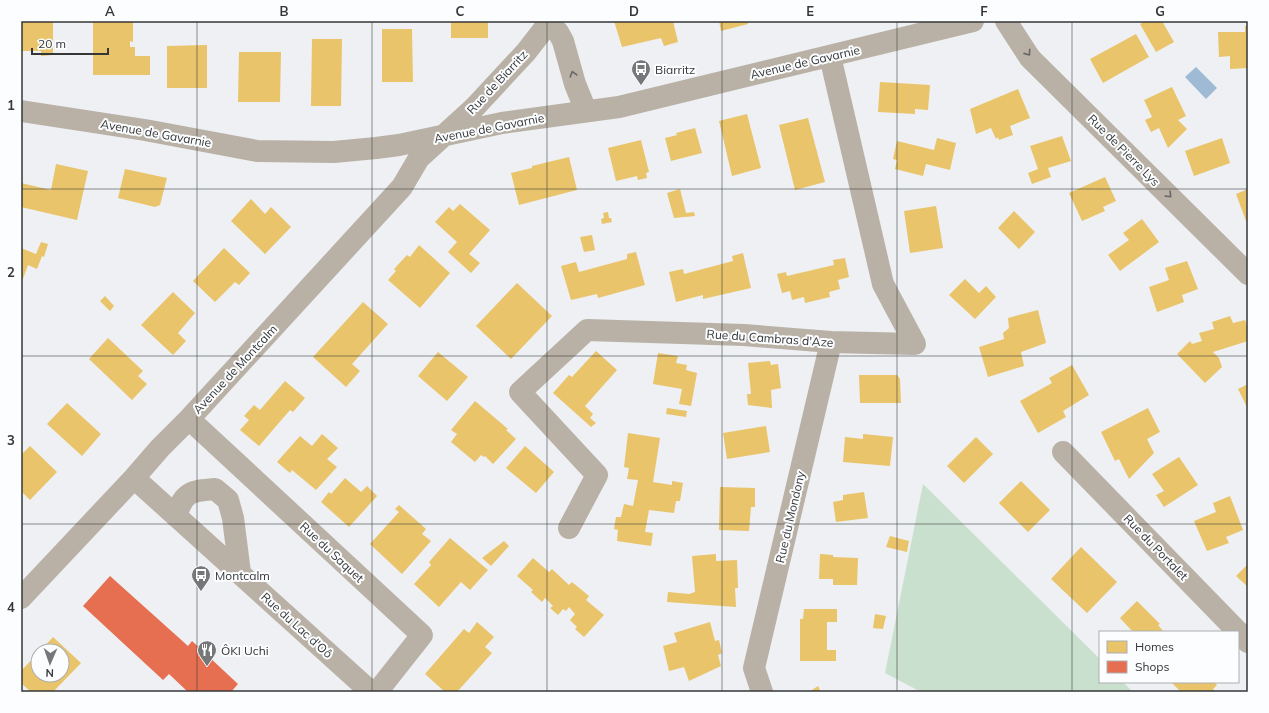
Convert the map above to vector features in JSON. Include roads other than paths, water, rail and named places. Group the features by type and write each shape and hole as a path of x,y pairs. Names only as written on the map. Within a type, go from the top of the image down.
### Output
{"street":[{"name":"Avenue de Gavarnie","path":"21,111 145,130 257,151 334,152 399,146 502,123 619,107 974,21"},
{"name":"Rue de Pierre Lys","path":"1006,21 1030,58 1248,274"},
{"name":"Rue de Biarritz","path":"444,136 503,78 526,52 548,23 558,32 563,41 575,84 586,111"},
{"name":"Rue du Cambras d'Aze","path":"569,528 596,475 520,392 587,330 744,335 831,342 915,344 883,284 830,56"},
{"name":"Avenue de Montcalm","path":"21,598 134,478 160,448 189,419 402,187 419,158 444,136"},
{"name":"Rue du Mondony","path":"762,692 754,668 831,342"},
{"name":"Rue du Saquet","path":"189,419 422,635 377,692"},
{"name":"Rue du Portalet","path":"1063,452 1237,631"},
{"name":"Rue du Lac d'Oô","path":"134,478 371,692"},
{"path":"176,516 179,507 186,496 196,490 215,489 228,500 233,518 240,573"},
{"name":"Rue du Portalet","path":"1239,633 1248,642"}],"water":[{"path":"1196,67 1217,88 1206,99 1185,77"}],"place":[{"name":"Biarritz","path":"641,86"},
{"name":"Montcalm","path":"201,592"},
{"name":"ÔKI Uchi","path":"207,667"}]}
